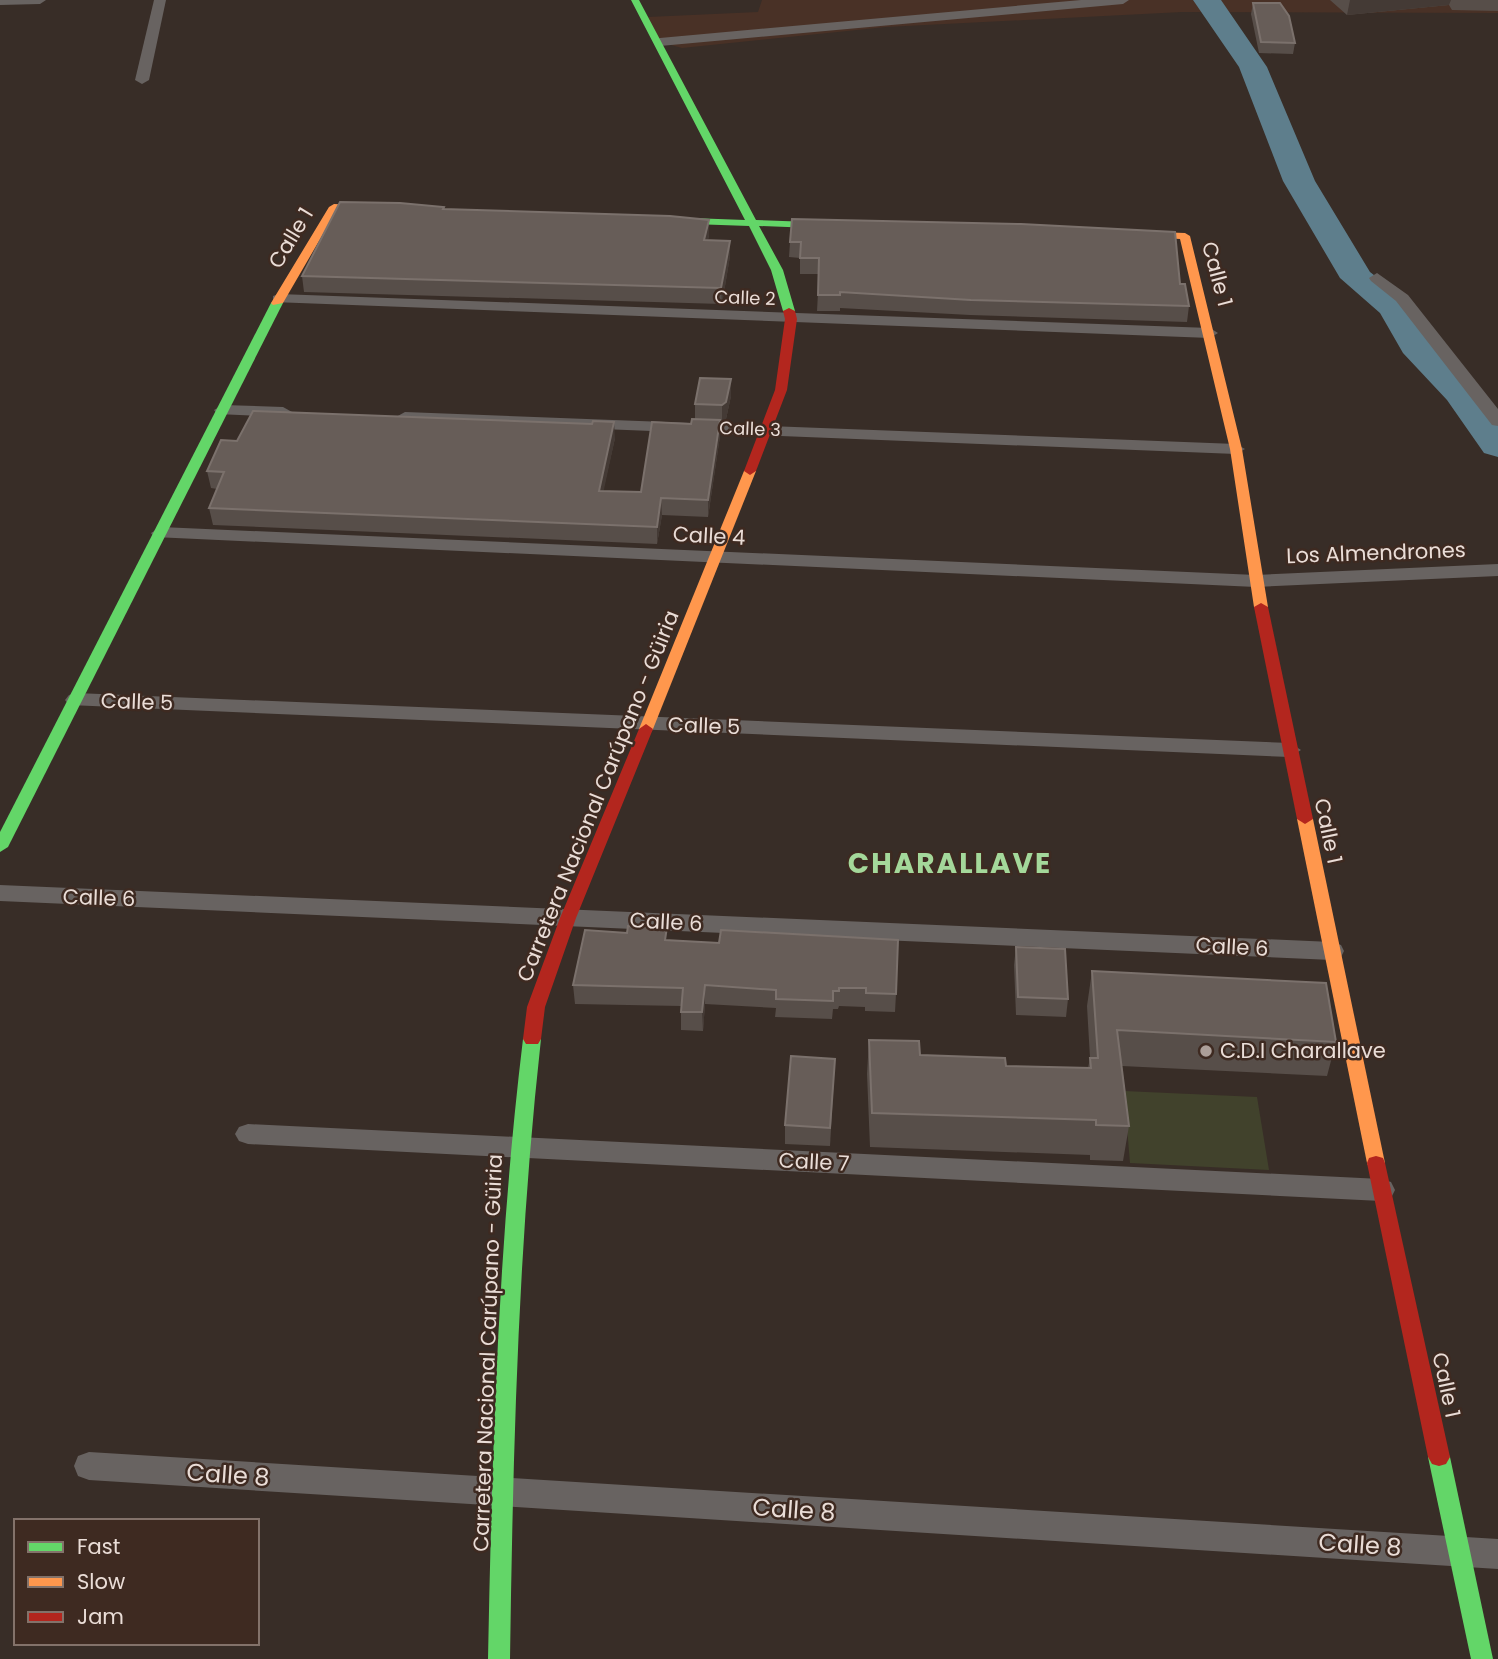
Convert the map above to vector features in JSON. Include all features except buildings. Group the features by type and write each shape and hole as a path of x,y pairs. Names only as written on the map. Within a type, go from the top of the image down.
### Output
{"main road":[{"name":"Carretera Nacional Carúpano - Güiria","path":"499,1659 502,1492 517,1146 536,1007 568,918 717,559 781,390 791,319 777,270 719,156 691,110 657,37 635,0"},
{"name":"Calle 1","path":"0,848 279,299 334,207 404,210"},
{"path":"640,219 849,226"},
{"name":"Calle 1","path":"1115,234 1185,236 1210,333 1236,449 1256,581 1290,750 1381,1191 1461,1551 1482,1659"}],"street":[{"path":"0,1 40,0"},
{"path":"142,80 160,0"},
{"path":"657,37 1005,0"},
{"path":"657,37 1123,0"},
{"path":"1377,278 1402,298 1498,421"},
{"name":"Calle 2","path":"279,299 1210,333"},
{"path":"223,410 307,413"},
{"name":"Calle 3","path":"390,416 1236,449"},
{"name":"Calle 4","path":"161,533 1256,581"},
{"name":"Los Almendrones","path":"1256,581 1498,570"},
{"name":"Calle 5","path":"75,700 1290,750"},
{"name":"Calle 6","path":"0,893 1332,951"},
{"name":"Calle 7","path":"248,1133 1381,1191"},
{"name":"Calle 8","path":"89,1466 1498,1554"}],"shaded area":[{"path":"762,0 1498,0 1498,13 1182,12 886,27 682,48 660,42 648,17 758,12"}],"green space":[{"path":"1124,1091 1257,1097 1269,1170 1130,1163"}],"waterway":[{"path":"1207,0 1253,67 1299,181 1357,278 1394,307 1416,345 1460,392 1498,445"}],"traffic: fast":[{"path":"635,0 777,270 789,311"},
{"path":"664,220 838,226"},
{"path":"0,847 277,303"},
{"path":"499,1659 504,1426 511,1271 532,1039"},
{"path":"1439,1457 1482,1659"}],"traffic: slow":[{"path":"277,303 334,207 383,209"},
{"path":"1129,234 1185,236 1236,449 1261,607"},
{"path":"646,729 750,471"},
{"path":"1305,819 1376,1163"}],"traffic: jam":[{"path":"750,471 781,390 791,319 789,311"},
{"path":"1261,607 1305,819"},
{"path":"532,1039 536,1007 568,918 646,729"},
{"path":"1376,1163 1439,1457"}],"place":[{"name":"C.D.I Charallave","path":"1206,1051"}],"district":[{"name":"CHARALLAVE","path":"950,863"}]}
